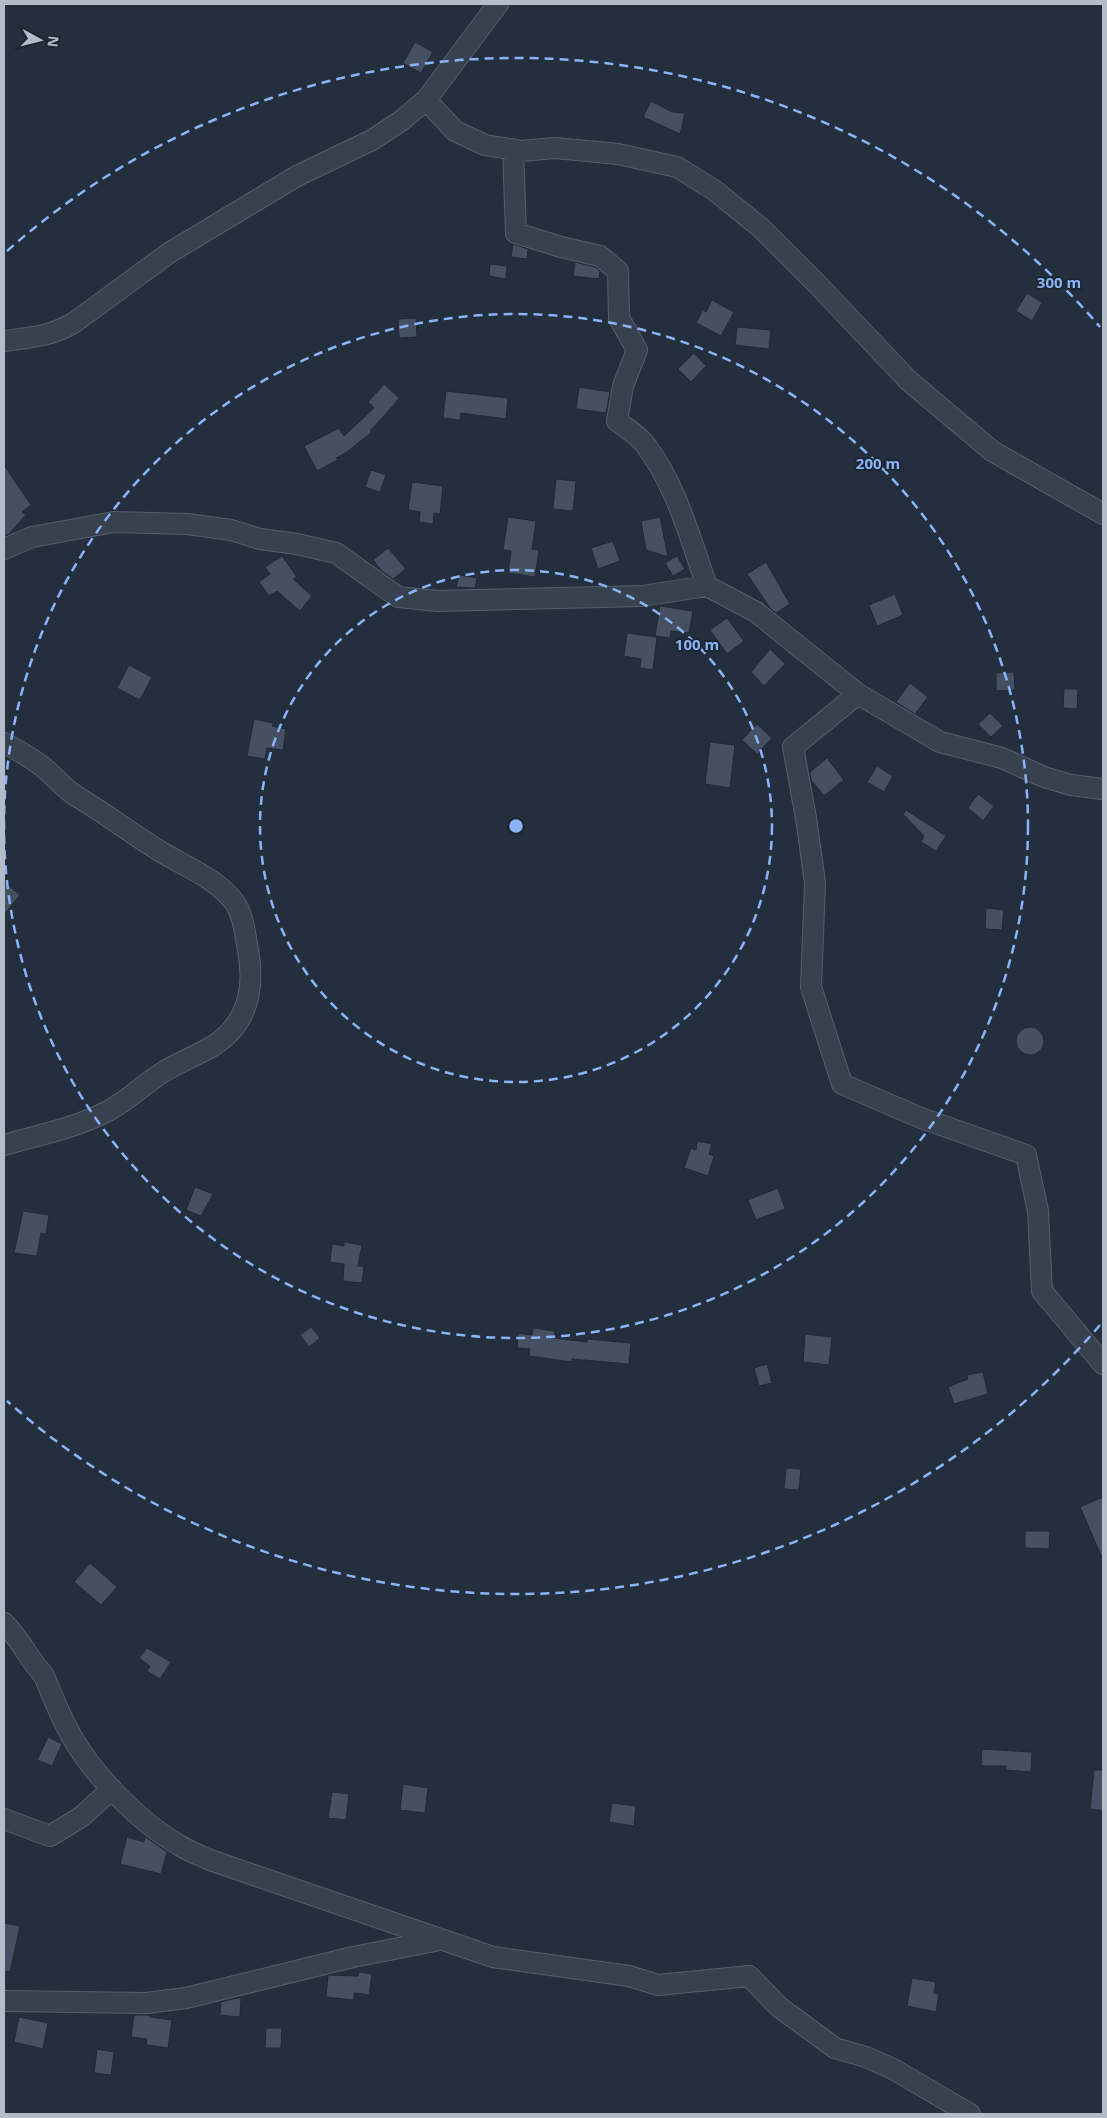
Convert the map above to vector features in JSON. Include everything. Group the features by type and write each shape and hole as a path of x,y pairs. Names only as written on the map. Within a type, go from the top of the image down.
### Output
{"street":[{"path":"4,341 45,336 59,332 169,253 298,176 388,130 426,100 498,4"},
{"path":"426,100 450,126 467,138 485,144 521,151 555,148 618,154 677,167 714,190 761,228 908,380 992,451 1103,514"},
{"path":"513,149 516,233 561,247 600,256 618,271 619,318 637,350 623,386 617,421 643,442 663,474 678,505 707,586"},
{"path":"4,549 32,537 114,522 187,524 231,530 260,539 297,544 336,553 398,597 406,598 438,601 642,596 707,586 756,612 858,694 940,742 1002,758 1044,777 1071,786 1103,789"},
{"path":"858,694 794,746 815,883 811,987 842,1084 921,1118 1026,1155 1038,1211 1042,1291 1103,1364"},
{"path":"4,743 41,765 62,787 119,822 155,849 204,875 231,899 240,912 242,920 249,956 251,980 244,1013 238,1023 221,1041 160,1074 123,1102 106,1112 83,1122 4,1145"},
{"path":"4,1623 23,1644 35,1666 44,1676 48,1690 59,1707 63,1720 84,1756 112,1789 157,1831 179,1845 210,1860 492,1958 629,1976 658,1985 749,1976 779,2007 835,2048 866,2057 893,2069 970,2114"},
{"path":"4,1819 50,1836 81,1817 112,1789"},
{"path":"4,2002 146,2003 186,1998 353,1957 442,1940"}],"building":[{"path":"415,42 433,52 421,73 403,63"},
{"path":"651,101 672,112 685,113 680,134 643,117"},
{"path":"513,244 528,249 527,259 511,257"},
{"path":"575,262 595,267 600,271 599,279 573,276"},
{"path":"490,264 507,266 506,279 489,276"},
{"path":"1027,293 1042,303 1032,321 1016,311"},
{"path":"712,300 734,312 721,336 696,323 703,310 706,312"},
{"path":"416,318 417,337 399,338 398,319"},
{"path":"737,327 771,330 769,349 735,345"},
{"path":"694,353 706,366 691,382 678,369"},
{"path":"384,384 399,398 393,406 370,431 372,432 347,452 336,458 339,459 317,471 304,446 339,428 344,436 374,408 368,402"},
{"path":"579,387 610,392 606,413 576,409"},
{"path":"446,391 508,398 506,419 461,413 460,420 443,418"},
{"path":"4,465 31,505 22,512 26,515 9,534 4,536"},
{"path":"371,470 386,475 380,492 365,487"},
{"path":"556,479 576,481 573,511 553,509"},
{"path":"412,482 443,486 440,514 434,513 433,524 419,522 420,512 408,510"},
{"path":"508,517 536,521 532,549 539,550 535,577 508,573 511,551 503,550"},
{"path":"660,517 668,557 646,550 641,521"},
{"path":"613,541 620,561 598,569 591,548"},
{"path":"388,548 406,569 393,579 382,571 373,560"},
{"path":"282,556 297,577 293,579 312,596 300,611 277,591 269,596 259,582 270,574 265,567"},
{"path":"677,556 685,569 673,576 665,563"},
{"path":"766,562 790,604 776,613 770,608 747,574"},
{"path":"459,575 477,578 475,588 456,587"},
{"path":"895,594 903,615 877,626 869,605"},
{"path":"660,606 693,611 689,633 671,631 670,638 655,636"},
{"path":"727,618 744,641 727,654 710,630"},
{"path":"627,633 657,637 653,670 640,668 641,659 624,656"},
{"path":"770,649 785,664 764,686 751,672"},
{"path":"129,665 152,677 140,700 117,688"},
{"path":"1014,672 1015,690 996,691 996,673"},
{"path":"910,683 928,697 915,714 896,702"},
{"path":"1064,689 1078,689 1077,709 1063,708"},
{"path":"990,713 1003,726 991,737 978,724"},
{"path":"254,719 273,723 272,726 286,729 283,750 267,748 265,759 247,756"},
{"path":"757,724 772,738 757,754 742,740"},
{"path":"710,742 735,745 730,788 705,784"},
{"path":"827,758 844,780 824,796 811,780 810,772"},
{"path":"877,766 893,776 884,792 867,782"},
{"path":"978,794 994,806 983,821 968,808"},
{"path":"906,810 946,836 936,851 921,842 924,836 903,814"},
{"path":"4,882 20,895 4,915"},
{"path":"986,908 1004,910 1002,930 985,929"},
{"path":"1030,1027 1040,1031 1044,1041 1040,1051 1030,1055 1020,1051 1016,1041 1020,1031"},
{"path":"697,1141 712,1144 709,1154 714,1156 708,1176 684,1168 691,1148 696,1150"},
{"path":"195,1187 213,1194 201,1216 186,1210"},
{"path":"778,1188 785,1209 756,1220 748,1200"},
{"path":"23,1211 49,1215 46,1234 41,1233 37,1256 14,1253"},
{"path":"344,1242 362,1245 358,1266 364,1266 362,1283 343,1281 344,1264 330,1262 332,1244 344,1246"},
{"path":"311,1327 320,1338 309,1347 300,1335"},
{"path":"533,1328 555,1331 554,1338 587,1342 587,1339 631,1343 629,1364 572,1359 572,1362 529,1356 530,1349 517,1348 518,1333 532,1335"},
{"path":"805,1334 832,1337 829,1365 803,1362"},
{"path":"767,1364 772,1383 759,1386 754,1368"},
{"path":"983,1372 988,1394 954,1404 948,1387 968,1379 967,1375"},
{"path":"786,1468 801,1469 799,1490 784,1489"},
{"path":"1103,1497 1103,1560 1080,1507"},
{"path":"1025,1531 1050,1531 1049,1549 1025,1548"},
{"path":"90,1563 117,1587 101,1605 74,1582"},
{"path":"147,1648 171,1662 160,1679 147,1671 150,1666 139,1658"},
{"path":"48,1737 62,1744 52,1766 37,1760"},
{"path":"982,1749 1032,1752 1031,1772 1006,1770 1006,1766 981,1766"},
{"path":"1094,1770 1103,1770 1103,1811 1090,1809"},
{"path":"403,1784 428,1788 425,1813 400,1810"},
{"path":"332,1792 349,1794 346,1820 328,1818"},
{"path":"612,1803 636,1806 634,1826 609,1822"},
{"path":"127,1837 144,1842 145,1837 167,1852 161,1874 120,1864"},
{"path":"4,1923 20,1926 10,1972 4,1971"},
{"path":"359,1972 372,1974 369,1995 354,1993 354,2000 326,1997 328,1975 358,1976"},
{"path":"912,1978 936,1982 934,1993 939,1994 936,2012 907,2006"},
{"path":"241,1998 240,2017 220,2015 221,2002"},
{"path":"134,2015 149,2015 150,2017 172,2020 168,2048 146,2045 147,2039 131,2037"},
{"path":"19,2017 48,2023 43,2049 14,2042"},
{"path":"266,2028 282,2028 281,2048 265,2048"},
{"path":"97,2049 114,2052 111,2075 94,2073"}]}
